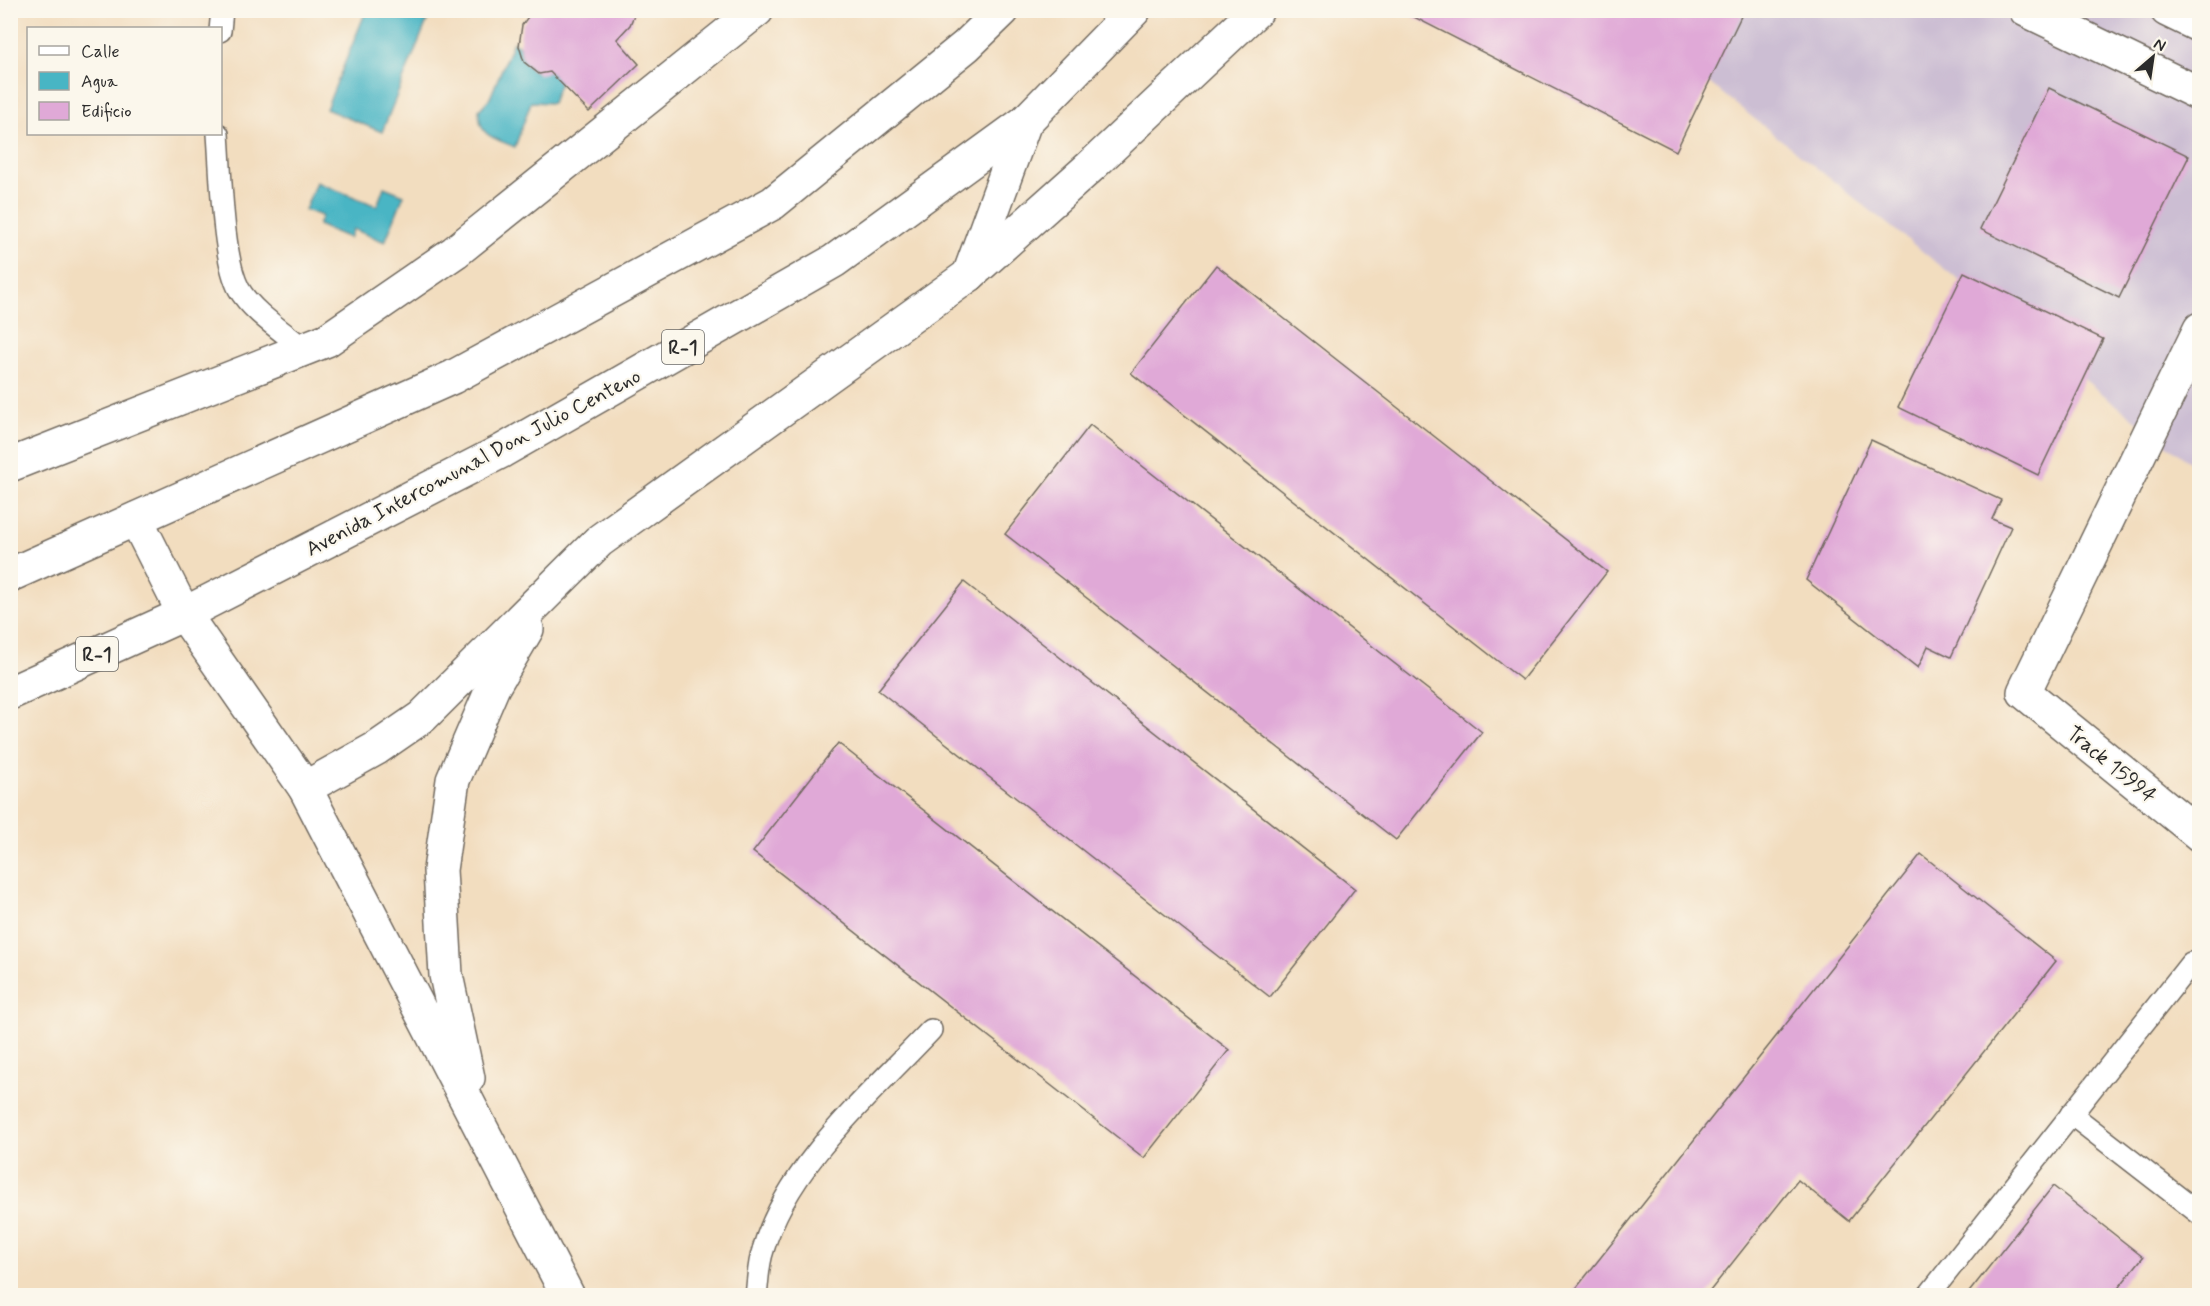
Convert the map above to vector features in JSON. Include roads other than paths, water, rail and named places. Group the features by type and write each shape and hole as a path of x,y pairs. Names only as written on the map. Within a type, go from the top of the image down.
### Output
{"street":[{"path":"10,465 327,340 455,252 757,10"},
{"path":"10,576 453,377 773,203 966,46 1003,10"},
{"name":"Avenida Intercomunal Don Julio Centeno","path":"10,693 184,614 502,451 834,261 1025,122 1134,10"},
{"path":"304,788 377,748 422,717 599,541 969,275 1257,10"},
{"path":"2026,10 2199,94"},
{"path":"2167,10 2199,26"},
{"path":"969,275 1025,122"},
{"name":"Track 15994","path":"2199,329 2024,692 2199,835"},
{"path":"136,519 184,614 304,788 568,1296"},
{"path":"477,1122 446,975 442,858 453,780 493,687 549,591"}],"lane":[{"path":"220,27 222,10"},
{"path":"218,135 231,264 240,290 265,316 304,349"},
{"path":"1928,1296 2191,963 2199,970"},
{"path":"756,1296 762,1250 786,1197 809,1160 931,1030"},
{"path":"2071,1114 2199,1214"}],"water":[{"path":"366,11 431,11 382,132 326,109"},
{"path":"513,42 519,46 528,67 537,72 550,72 560,82 552,103 531,102 515,147 484,131 479,110 490,98"},
{"path":"316,182 377,206 384,187 404,195 385,242 353,229 349,238 318,225 322,216 305,210"}]}
